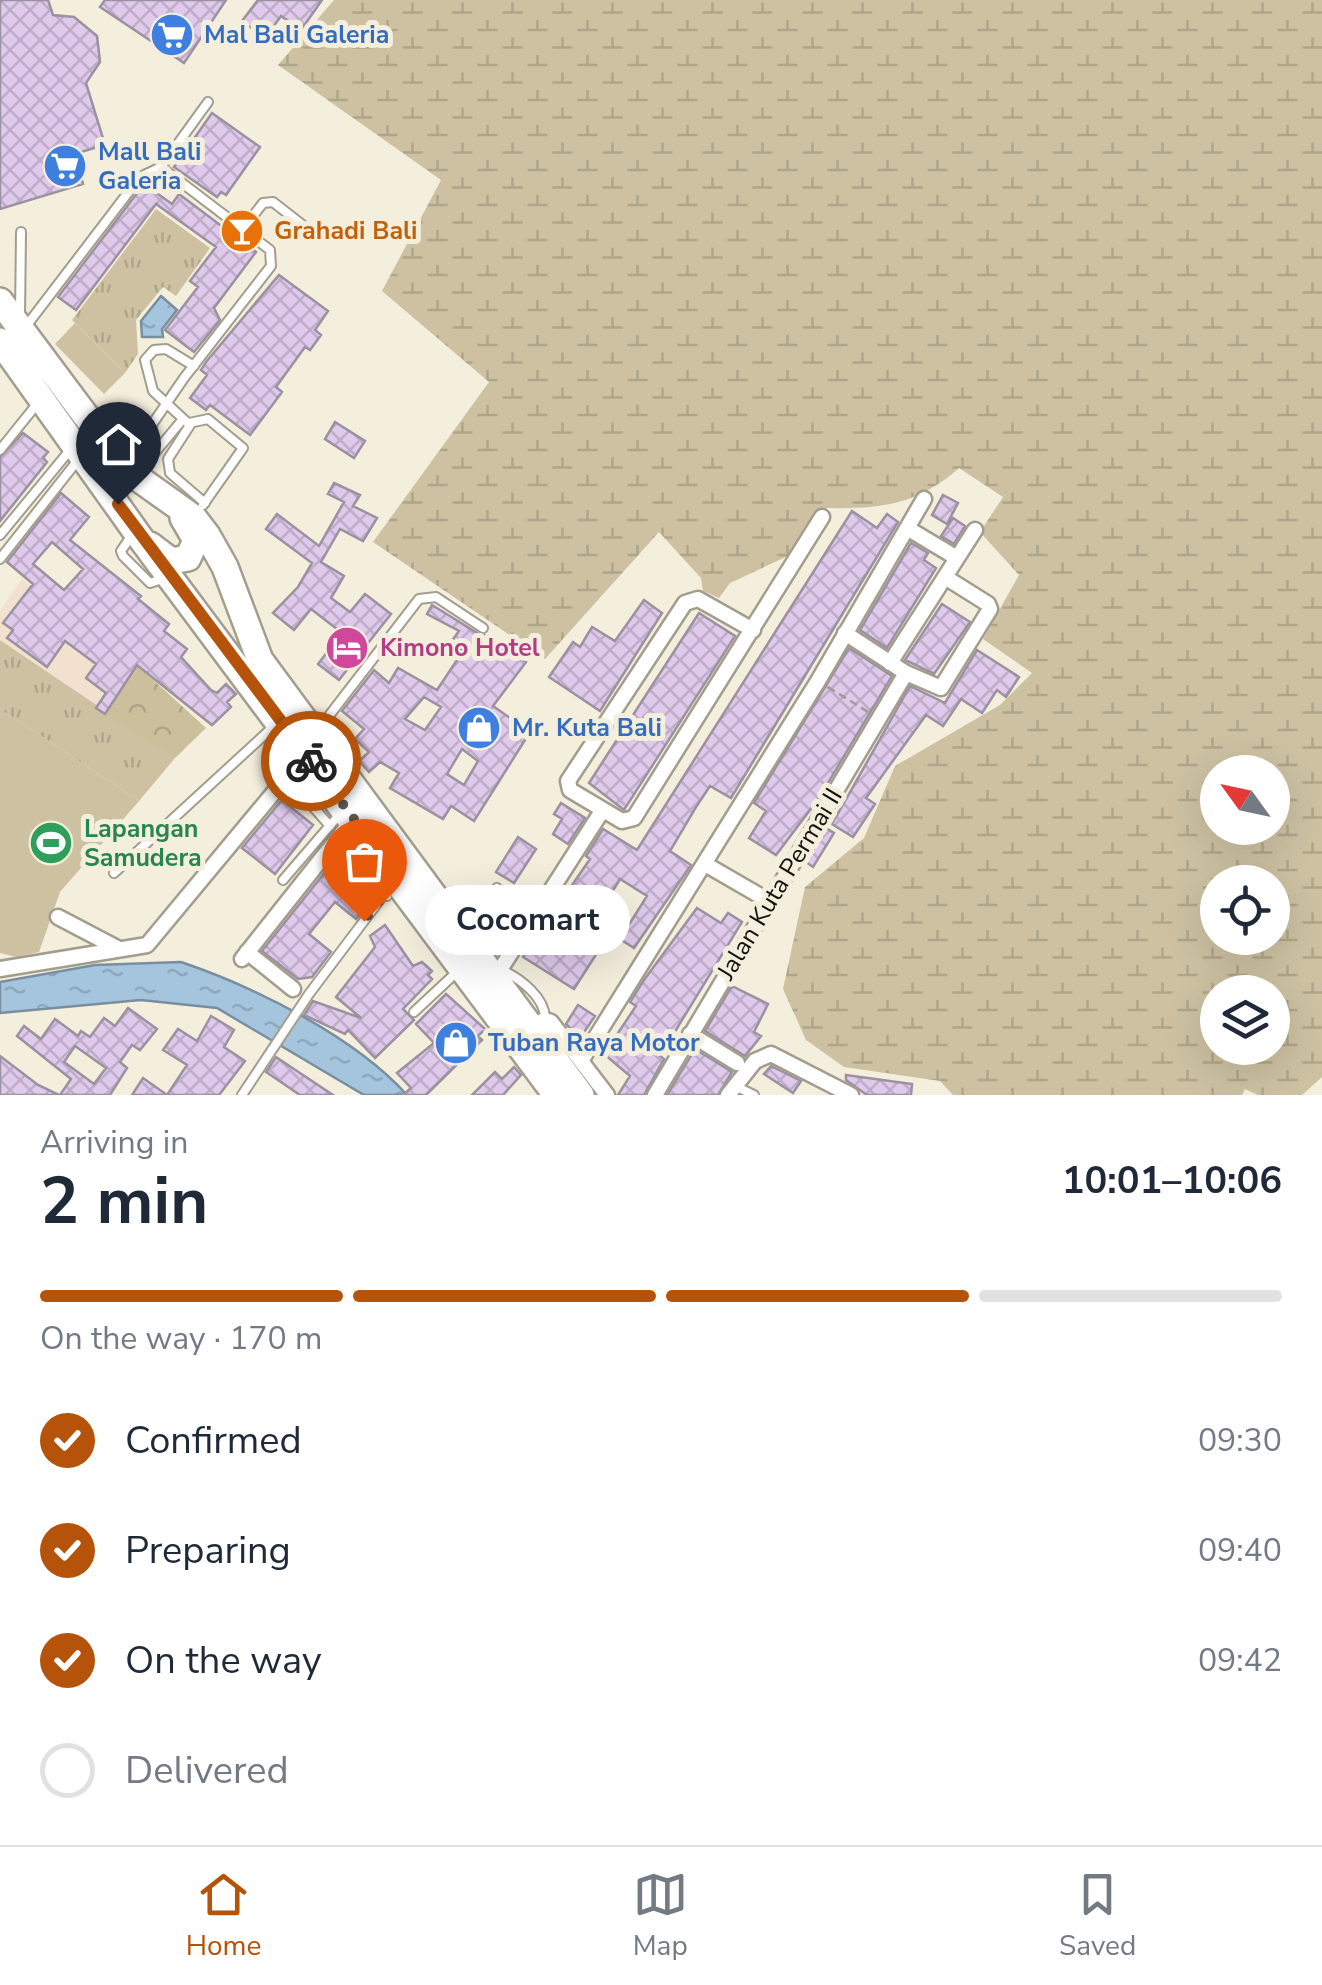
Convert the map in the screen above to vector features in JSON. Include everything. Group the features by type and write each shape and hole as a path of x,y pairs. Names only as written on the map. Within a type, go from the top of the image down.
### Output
{"highway":[{"path":"0,278 15,318 130,470 172,502 194,536 192,555 172,560 137,533"},
{"path":"0,341 168,576 280,720 537,1023 581,1095"},
{"path":"172,502 199,510 260,660 342,817 371,842 393,892 462,966 556,1095"}],"street":[{"path":"581,1061 818,681 924,499"},
{"path":"753,630 698,599 685,602 568,782 570,790 622,821 634,818 753,630 822,516"},
{"path":"907,528 957,558"},
{"path":"890,663 975,530"},
{"path":"845,632 906,673 941,688 988,615 988,604 945,578"},
{"name":"Jalan Kuta Permai II","path":"655,1095 906,673"},
{"path":"0,969 147,945 311,752"},
{"path":"497,974 602,811"},
{"path":"293,989 245,955 342,817"},
{"path":"705,864 768,902"},
{"path":"58,917 119,948"},
{"path":"537,1023 555,1026 606,1095"},
{"path":"690,1034 736,1063"},
{"path":"732,1090 755,1061 771,1054 851,1095"}],"lane":[{"path":"15,318 140,178 162,167 208,102"},
{"path":"130,470 194,366 271,266 270,250 162,167"},
{"path":"243,230 263,203 273,202 305,226"},
{"path":"15,318 21,232"},
{"path":"186,421 153,391 144,360 154,350 166,349 194,366"},
{"path":"0,450 42,396"},
{"path":"130,470 186,421 208,419 243,448 199,510 167,466 186,421"},
{"path":"0,535 80,448"},
{"path":"0,559 80,448"},
{"path":"311,752 420,598 436,597 483,628"},
{"path":"114,873 280,720"},
{"path":"283,880 342,817"},
{"path":"463,935 497,888"},
{"path":"242,1095 278,1046 299,1008 393,892"},
{"path":"414,1012 462,966"},
{"path":"732,1090 754,1095"}],"path":[{"path":"818,681 879,719"}],"shaded area":[{"path":"22,579 137,665 105,714 0,640 0,611"}],"green space":[{"path":"334,0 1322,0 1322,1077 1302,1095 1258,1095 1245,1089 1242,1095 953,1095 940,1081 844,1067 806,1040 783,989 805,887 864,838 895,766 1000,705 1032,673 983,639 1019,575 980,532 1003,497 959,468 928,490 896,503 825,508 790,555 730,583 719,598 703,591 701,578 659,532 545,659 373,542 489,382 382,291 441,180 278,65"},
{"path":"156,209 210,248 176,296 163,287 136,320 138,354 125,373 72,320"},
{"path":"75,323 125,373 104,394 55,344"},
{"path":"0,640 175,758 139,801 0,709"},
{"path":"137,665 206,728 175,758 105,714"},
{"name":"Lapangan Samudera","path":"0,709 139,801 60,892 39,952 16,957 0,953"}],"water":[{"path":"161,296 177,310 162,329 163,337 142,337 141,321"},
{"path":"181,962 240,985 302,1016 360,1053 407,1095 364,1095 217,1008 141,1000 0,1013 0,982 95,965"}],"building":[{"path":"0,0 48,0 53,15 74,17 97,36 100,62 86,83 105,145 74,154 83,184 0,209"},
{"name":"Mal Bali Galeria","path":"105,0 226,0 184,63 100,7"},
{"path":"258,0 322,0 301,30 281,16 265,38 242,21"},
{"path":"212,113 260,147 226,195 221,192 217,197 174,167"},
{"path":"144,184 172,204 179,194 256,252 214,308 220,320 194,352 165,330 198,287 190,281 216,247 156,204 76,310 58,297"},
{"path":"279,275 328,311 315,330 321,335 310,350 305,347 276,387 282,392 250,435 210,405 206,410 190,398 207,375 201,370 206,362"},
{"path":"335,422 365,441 354,458 325,439"},
{"path":"23,433 48,452 43,458 47,462 0,521 0,457"},
{"path":"334,483 360,495 353,506 377,518 363,541 340,529 321,562 344,576 331,598 350,612 365,594 391,614 339,680 318,664 342,633 311,609 294,630 273,613 298,587 312,563 266,529 277,514 319,546 344,502 328,494"},
{"path":"61,493 89,517 70,540 141,596 138,599 169,624 164,631 187,649 181,657 211,690 217,693 226,684 236,694 227,702 231,707 212,725 137,665 105,714 96,708 106,693 86,678 96,664 65,641 47,667 7,638 13,630 3,623 33,584 7,562","holes":["52,542 83,569 64,590 33,564"]},
{"path":"943,495 958,503 947,524 932,515"},
{"path":"852,511 877,528 887,514 898,522 731,798 710,786 696,807 670,851 691,865 634,948 620,939 647,896 620,879 595,920 611,931 574,989 523,957 590,859 586,856 603,829 637,850"},
{"path":"953,518 965,526 954,544 941,536"},
{"path":"911,543 928,553 924,560 936,568 887,648 860,630"},
{"path":"644,600 662,613 600,711 549,677 573,642 580,647 592,627 615,641"},
{"path":"942,604 970,622 934,674 905,660"},
{"path":"432,605 479,634 492,637 526,662 493,706 530,732 474,821 451,806 443,819 390,788 399,773 380,762 369,772 359,761 369,752 355,739 364,729 342,711 374,670 389,683 398,668 437,690 463,651 451,642 459,631 427,614","holes":["424,697 441,707 425,730 405,719","462,749 478,761 464,785 447,774"]},
{"path":"699,613 735,636 624,810 589,783"},
{"path":"849,648 892,676 819,798 776,855 749,838 766,811 754,803"},
{"path":"977,650 1019,677 1006,697 997,690 982,713 961,699 943,726 926,715 866,798 875,804 853,837 832,824 910,686 945,703"},
{"path":"282,800 313,825 275,874 242,848"},
{"path":"561,803 585,818 568,844 553,834 562,819 554,814"},
{"path":"826,828 834,833 813,867 806,862"},
{"path":"518,837 536,849 514,883 496,872"},
{"path":"338,856 353,880 372,898 356,919 335,902 309,934 331,952 312,977 298,979 262,951"},
{"path":"697,908 721,923 728,913 742,922 660,1056 664,1059 644,1095 618,1095 630,1076 604,1054 636,1006 630,1002 644,980"},
{"path":"385,925 413,966 422,962 432,971 428,975 432,979 403,1009 414,1020 375,1058 348,1030 345,1034 304,1015 313,1001 361,1018 336,997 375,947 370,936"},
{"path":"732,986 768,1004 754,1032 761,1036 745,1056 705,1031"},
{"path":"446,994 485,1029 478,1036 482,1040 426,1095 403,1095 411,1088 397,1073 434,1043 416,1024"},
{"path":"578,1005 595,1016 580,1038 566,1024"},
{"path":"128,1008 157,1029 140,1050 132,1045 120,1062 127,1068 110,1095 60,1095 71,1079 17,1036 24,1026 41,1039 55,1019 78,1036 81,1031 90,1037 104,1018 115,1026","holes":["75,1046 106,1068 94,1084 64,1062"]},
{"path":"211,1016 234,1030 224,1047 245,1061 219,1095 167,1095 187,1065 163,1050 178,1029 197,1041"},
{"path":"695,1049 732,1072 718,1095 667,1095"},
{"path":"0,1056 38,1085 59,1095 0,1095"},
{"path":"276,1057 333,1095 300,1095 266,1072"},
{"path":"771,1066 801,1081 793,1093 764,1074"},
{"path":"514,1067 521,1075 503,1095 472,1095 495,1072 502,1079"},
{"path":"846,1075 912,1084 911,1095 867,1095 846,1080"},
{"path":"143,1078 167,1095 132,1095"}],"way so far":[{"path":"311,761 371,842 352,861 382,897 364,921"}],"place":[{"name":"Mal Bali Galeria","path":"172,35"},
{"name":"Mall Bali Galeria","path":"65,166"},
{"name":"Grahadi Bali","path":"242,231"},
{"name":"Kimono Hotel","path":"347,648"},
{"name":"Mr. Kuta Bali","path":"479,728"},
{"name":"Lapangan Samudera","path":"51,843"},
{"name":"Cocomart","path":"364,921"},
{"name":"Tuban Raya Motor","path":"456,1043"}],"route":[{"path":"118,504 168,576 311,761"}]}
